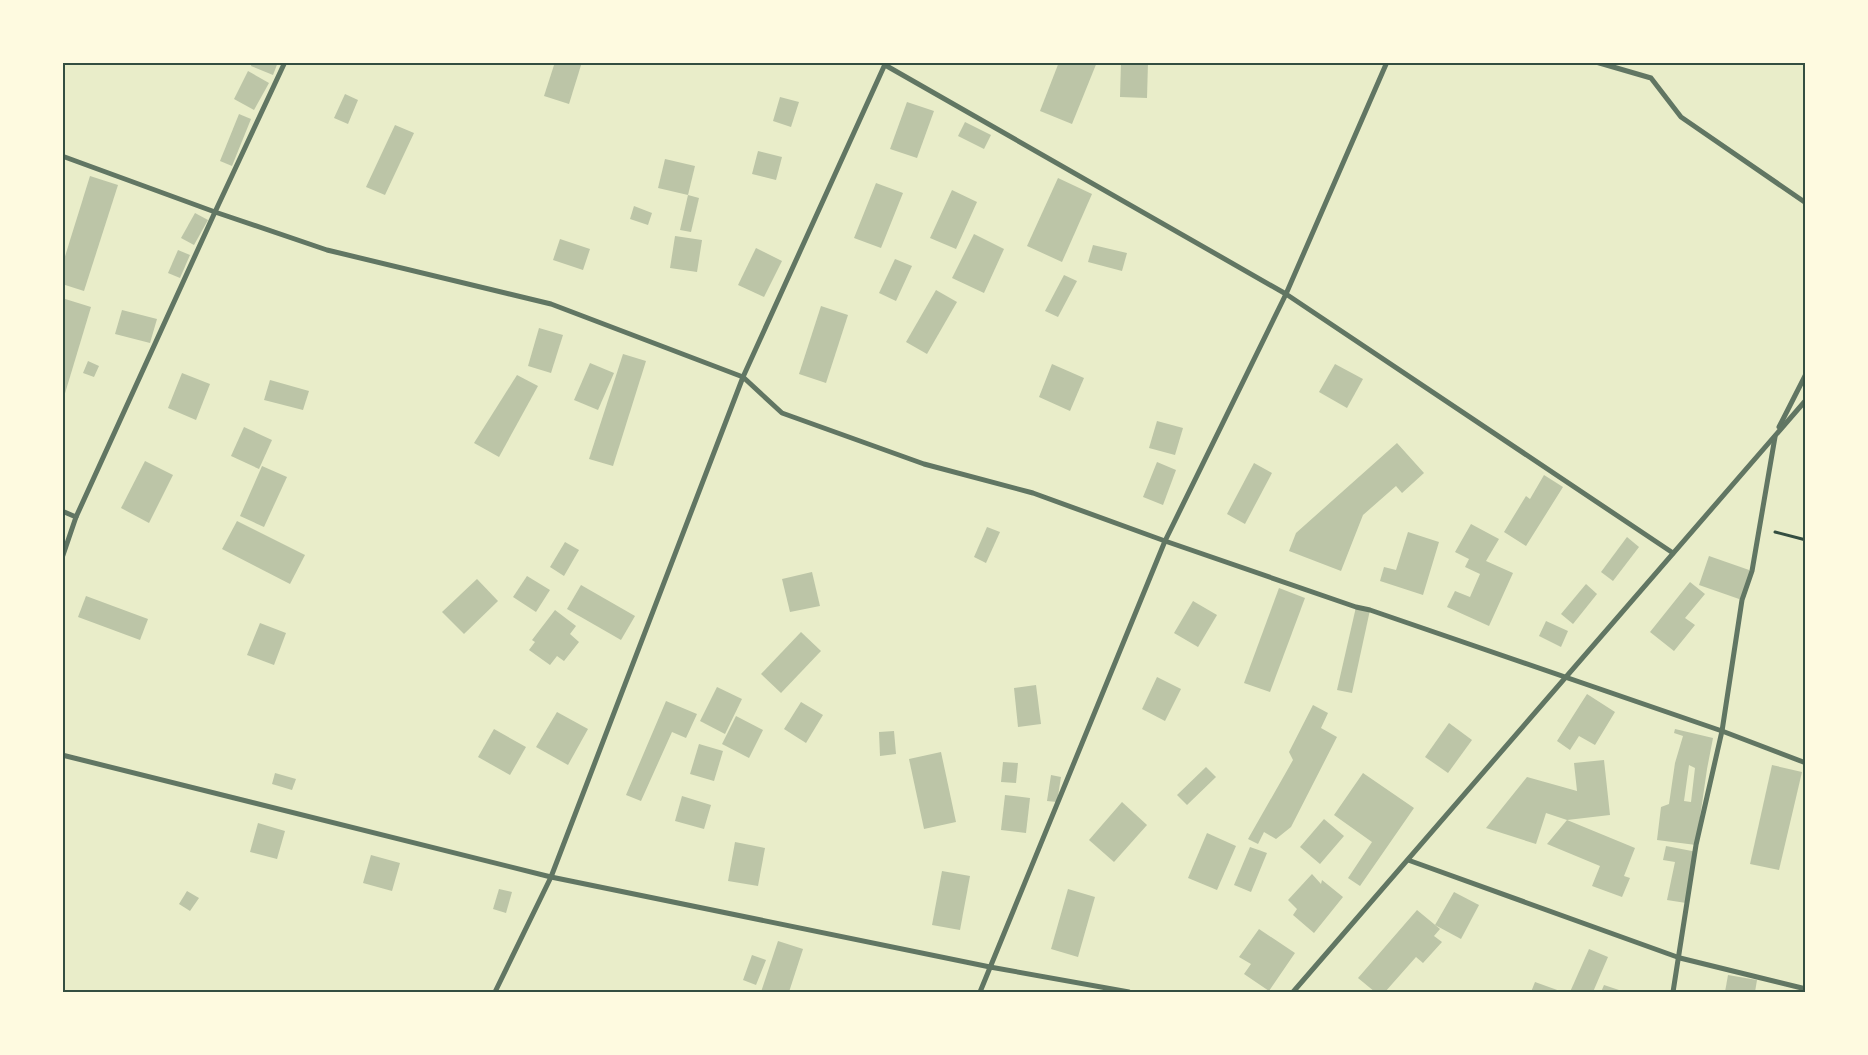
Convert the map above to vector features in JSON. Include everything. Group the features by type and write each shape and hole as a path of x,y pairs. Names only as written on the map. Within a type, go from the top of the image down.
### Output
{"street":[{"path":"62,558 76,517 285,62"},
{"path":"980,992 1165,541 1286,294 1387,62"},
{"path":"1596,62 1651,78 1681,117 1806,203"},
{"path":"495,992 551,877 743,377 885,64 1286,294 1673,553"},
{"path":"62,156 215,212 327,250 551,304 743,377 782,413 924,464 1033,493 1165,541 1722,730 1806,763"},
{"path":"1673,992 1680,958 1686,904 1696,845 1722,730 1742,600 1752,572 1775,435 1806,374"},
{"path":"1293,992 1806,400"},
{"path":"62,510 76,517"},
{"path":"62,755 551,877 990,967 1129,992"},
{"path":"1408,860 1680,958 1806,989"}],"path":[{"path":"1758,528 1806,540"}],"building":[{"path":"252,62 278,62 273,75 251,66"},
{"path":"555,62 582,62 569,104 544,96"},
{"path":"1059,62 1097,62 1072,124 1040,111"},
{"path":"1121,62 1148,62 1147,98 1120,97"},
{"path":"248,71 269,83 254,110 234,99"},
{"path":"345,94 358,100 348,124 334,118"},
{"path":"780,97 799,102 791,127 773,121"},
{"path":"907,102 934,111 917,158 890,149"},
{"path":"239,114 251,119 232,166 220,161"},
{"path":"965,122 991,135 984,149 958,136"},
{"path":"395,125 414,133 385,195 366,187"},
{"path":"758,151 782,157 776,180 752,174"},
{"path":"665,159 695,166 688,195 658,188"},
{"path":"90,176 118,185 84,291 62,284 62,266"},
{"path":"1058,178 1092,194 1062,262 1027,246"},
{"path":"876,183 903,193 881,248 854,238"},
{"path":"952,190 977,202 956,249 930,238"},
{"path":"688,195 699,198 691,232 680,230"},
{"path":"634,206 652,213 648,225 630,219"},
{"path":"195,213 208,220 194,245 181,238"},
{"path":"974,234 1004,249 984,293 952,278"},
{"path":"675,236 702,240 697,272 670,268"},
{"path":"560,239 590,249 583,270 553,260"},
{"path":"1093,245 1127,253 1122,271 1088,262"},
{"path":"756,248 782,261 764,297 738,285"},
{"path":"178,250 190,255 180,278 168,273"},
{"path":"895,259 912,266 896,301 879,293"},
{"path":"1064,275 1077,281 1058,317 1045,311"},
{"path":"936,290 957,302 927,354 906,342"},
{"path":"62,298 91,307 63,400 62,399"},
{"path":"821,306 848,315 826,383 799,374"},
{"path":"122,310 157,319 150,343 115,334"},
{"path":"539,328 563,335 551,373 528,366"},
{"path":"623,354 646,361 613,466 589,459"},
{"path":"88,361 99,366 94,377 83,373"},
{"path":"590,363 614,373 598,410 574,400"},
{"path":"1052,364 1084,378 1070,411 1039,397"},
{"path":"1335,364 1363,379 1347,408 1319,392"},
{"path":"182,373 210,384 196,420 168,408"},
{"path":"517,375 538,386 499,457 474,443"},
{"path":"270,380 309,391 303,410 264,400"},
{"path":"1157,421 1183,428 1175,455 1149,448"},
{"path":"244,427 272,440 259,469 231,456"},
{"path":"1397,443 1424,473 1402,493 1396,486 1363,515 1341,571 1289,551 1296,533"},
{"path":"145,461 173,475 149,523 121,508"},
{"path":"1157,462 1176,470 1163,505 1143,497"},
{"path":"1254,463 1272,473 1245,524 1227,514"},
{"path":"262,466 287,477 264,527 240,516"},
{"path":"1544,475 1563,487 1526,546 1504,532 1526,496 1530,499"},
{"path":"237,521 305,555 290,584 222,549"},
{"path":"1471,524 1499,539 1486,561 1513,573 1489,626 1447,607 1455,591 1470,597 1480,574 1465,567 1469,559 1455,552"},
{"path":"987,527 1000,532 986,563 974,557"},
{"path":"1408,532 1439,542 1423,595 1380,581 1384,567 1396,570"},
{"path":"1627,537 1639,547 1613,581 1601,572"},
{"path":"565,542 579,550 564,576 550,567"},
{"path":"1709,556 1752,571 1742,600 1699,585"},
{"path":"812,572 820,606 790,612 782,579"},
{"path":"527,576 550,590 536,612 513,597"},
{"path":"477,579 498,601 464,634 442,612"},
{"path":"1690,582 1705,594 1685,618 1695,625 1674,651 1650,632"},
{"path":"1586,584 1597,594 1573,624 1561,614"},
{"path":"581,585 635,616 621,640 567,609"},
{"path":"1279,588 1305,598 1270,692 1244,683"},
{"path":"86,596 148,619 140,640 78,617"},
{"path":"1193,601 1217,615 1198,647 1174,633"},
{"path":"1356,607 1370,610 1352,693 1337,690"},
{"path":"555,610 576,626 570,634 579,642 564,661 557,656 550,665 529,650 535,642 532,640"},
{"path":"1546,621 1568,631 1561,647 1539,636"},
{"path":"260,623 286,633 274,665 247,655"},
{"path":"801,632 821,651 781,693 761,674"},
{"path":"1157,677 1181,689 1165,721 1142,709"},
{"path":"1036,685 1041,724 1018,727 1014,688"},
{"path":"717,687 742,699 725,734 700,721"},
{"path":"1587,694 1615,712 1595,745 1579,736 1570,750 1557,741"},
{"path":"666,701 697,714 686,738 672,732 641,801 626,795"},
{"path":"801,702 823,715 806,743 784,729"},
{"path":"1313,705 1328,713 1321,728 1337,737 1291,827 1276,839 1264,832 1258,844 1248,839 1293,760 1289,752"},
{"path":"557,712 588,729 568,765 536,747"},
{"path":"736,716 763,730 749,758 722,744"},
{"path":"1449,723 1472,740 1448,773 1425,757"},
{"path":"494,729 526,747 510,775 478,757"},
{"path":"1675,729 1713,738 1696,845 1657,840 1661,807 1669,804 1675,763 1683,736 1674,733","holes":["1689,765 1695,768 1691,802 1684,801"]},
{"path":"894,731 896,754 880,756 879,732"},
{"path":"699,744 723,751 714,781 690,774"},
{"path":"941,752 956,822 924,829 909,759"},
{"path":"1604,760 1610,815 1567,820 1546,813 1536,844 1486,828 1527,777 1577,791 1574,763"},
{"path":"1003,762 1018,763 1016,783 1001,782"},
{"path":"1772,765 1802,772 1779,870 1750,864"},
{"path":"1206,767 1216,777 1187,805 1177,795"},
{"path":"275,773 296,779 292,790 272,784"},
{"path":"1363,773 1414,808 1360,886 1348,878 1372,842 1334,815"},
{"path":"1051,775 1061,777 1057,802 1047,801"},
{"path":"1005,795 1030,798 1026,833 1001,830"},
{"path":"682,796 711,805 704,829 675,821"},
{"path":"1122,802 1147,825 1114,862 1089,840"},
{"path":"1324,819 1344,836 1320,864 1300,847"},
{"path":"1567,820 1635,848 1624,876 1630,878 1622,897 1592,886 1600,866 1547,844"},
{"path":"258,823 285,831 277,859 250,852"},
{"path":"1207,833 1236,846 1217,890 1188,878"},
{"path":"735,842 765,848 758,886 728,881"},
{"path":"1666,846 1697,852 1686,903 1667,900 1675,862 1663,860"},
{"path":"1250,847 1267,853 1251,892 1234,885"},
{"path":"371,855 400,863 392,891 363,883"},
{"path":"942,871 970,876 960,930 932,925"},
{"path":"1312,874 1321,884 1322,880 1343,897 1314,933 1293,915 1297,909 1288,900"},
{"path":"499,889 512,892 506,913 493,909"},
{"path":"1068,889 1095,897 1078,957 1051,949"},
{"path":"187,891 199,898 190,911 179,904"},
{"path":"1454,892 1479,905 1461,939 1435,925"},
{"path":"1417,910 1440,929 1434,936 1442,942 1423,963 1416,957 1385,992 1375,992 1358,978"},
{"path":"1259,929 1295,953 1269,991 1244,974 1251,964 1239,957"},
{"path":"778,941 803,949 789,992 761,992"},
{"path":"1589,949 1608,957 1593,992 1570,992"},
{"path":"752,955 766,960 756,985 743,980"},
{"path":"1728,975 1757,980 1755,992 1725,992"},
{"path":"1535,982 1560,991 1531,992"},
{"path":"1604,985 1625,992 1601,992"}]}
